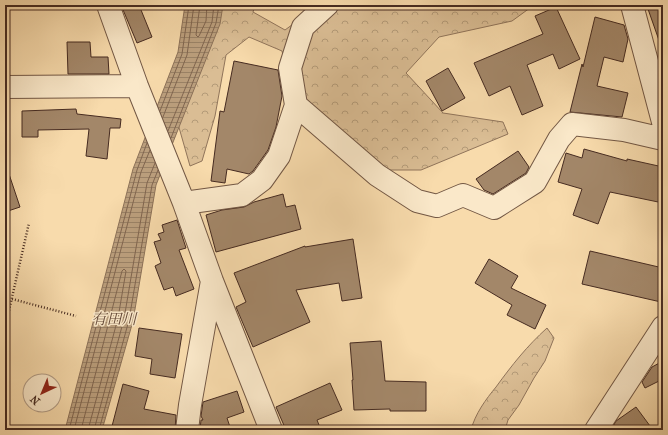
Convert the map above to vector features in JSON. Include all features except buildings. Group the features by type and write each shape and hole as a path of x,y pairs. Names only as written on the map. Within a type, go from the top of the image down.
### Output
{"street":[{"path":"108,5 137,86 184,203 212,281 271,430"},
{"path":"184,203 242,194 262,180 279,156 296,104 290,68 303,27 327,5"},
{"path":"632,5 663,122"},
{"path":"5,87 137,86"},
{"path":"296,104 377,175 417,201 437,206 463,195 494,208 535,182 559,139 572,124 624,130 663,139"},
{"path":"187,430 212,281"},
{"path":"596,430 663,327"}],"path":[{"path":"5,328 29,223"},
{"path":"12,298 76,316"},
{"path":"5,426 16,430"}],"green space":[{"path":"206,5 255,5 253,12 285,30 319,5 534,5 512,21 439,37 406,73 443,113 503,122 508,134 421,170 366,170 298,118 282,51 249,37 226,55 215,116 202,161 190,166 178,124"},
{"path":"547,328 554,338 545,361 519,405 508,420 505,430 471,430 481,407 488,397 520,356"}],"water":[{"name":"有田川","path":"185,5 223,5 220,24 156,185 133,321 102,430 65,430 133,169 178,52"}]}
